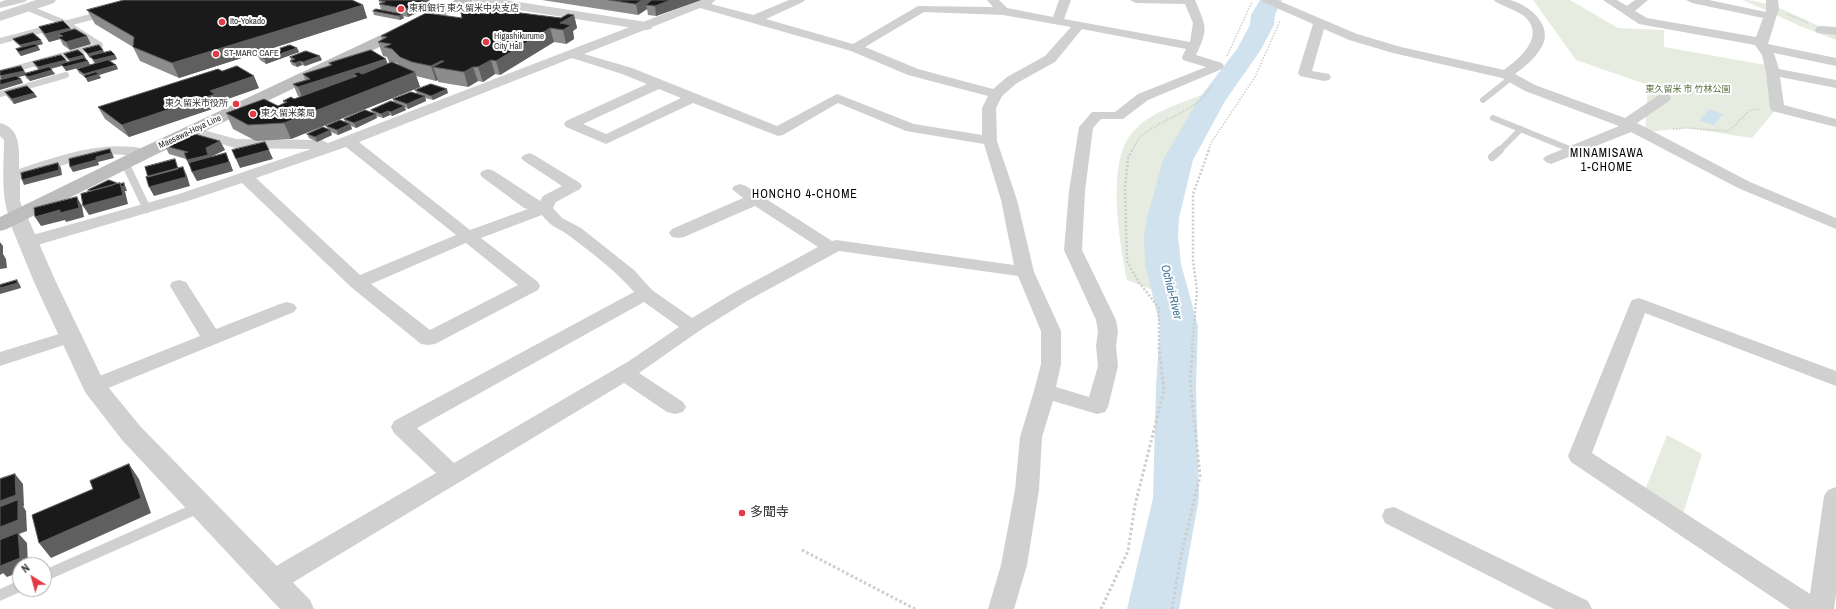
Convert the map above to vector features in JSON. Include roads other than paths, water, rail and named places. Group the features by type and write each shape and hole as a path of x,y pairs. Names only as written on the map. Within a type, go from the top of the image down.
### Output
{"main road":[{"name":"Maesawa-Hoya Line","path":"9,220 145,153 466,0"}],"street":[{"path":"0,5 25,4 49,0"},
{"path":"480,0 646,26"},
{"path":"753,20 799,0"},
{"path":"993,0 1003,11"},
{"path":"1057,22 1065,0"},
{"path":"1045,391 1097,407 1108,366 1106,346 1108,331 1106,320 1073,250 1077,191 1086,127 1097,115 1118,116 1144,97 1217,66 1188,58 1191,54 1193,46 1196,44 1200,26 1198,18 1188,0 1136,0"},
{"path":"1267,0 1319,24 1353,37 1392,48 1509,76 1530,88 1634,127 1744,185 1836,224"},
{"path":"1500,0 1530,15 1539,31 1540,40 1528,56 1509,76"},
{"path":"1609,0 1643,21 1762,44 1836,62"},
{"path":"1627,12 1642,0"},
{"path":"1692,0 1769,16"},
{"path":"1772,0 1773,8 1769,16 1762,44 1768,54 1773,72 1777,108 1836,123"},
{"path":"28,242 147,208 245,177 343,143 705,2 753,20 855,48 913,72 996,94"},
{"path":"0,18 25,4"},
{"path":"1685,28 1711,4"},
{"path":"855,48 922,8 1003,11 1193,46"},
{"path":"1319,24 1305,73 1324,77"},
{"path":"1001,609 1014,565 1027,490 1030,437 1045,391 1051,364 1051,331 1025,272 1009,200 990,141 989,108 996,94 1012,80 1050,59 1079,25"},
{"path":"1821,30 1836,31"},
{"path":"574,54 627,71 778,132 837,98 911,128 990,141"},
{"path":"1773,72 1836,84"},
{"path":"658,84 570,124 606,140 692,98"},
{"path":"1551,159 1634,127 1664,98"},
{"path":"0,127 11,139 12,200 9,220 28,242 45,282 72,336 94,386 131,433 299,609"},
{"path":"193,131 235,143 343,143 469,236 531,286 428,339 358,283 245,177"},
{"path":"11,177 92,153 134,150 145,153"},
{"path":"358,283 469,236 545,208 549,199 574,186 529,158"},
{"path":"488,174 530,204 545,208 556,222 574,232 628,274 645,294 692,327"},
{"path":"740,189 831,248"},
{"path":"678,233 756,200"},
{"path":"273,581 624,373 692,327 740,297 836,245 1025,272"},
{"path":"179,286 212,339"},
{"path":"452,474 402,427 645,294"},
{"path":"1811,609 1579,456 1639,304 1836,379"},
{"path":"94,386 287,308"},
{"path":"0,359 72,336"},
{"path":"624,373 675,407"},
{"path":"1821,609 1836,496"},
{"path":"1394,516 1579,609"}],"lane":[{"path":"0,73 100,45 67,24 25,4"},
{"path":"0,41 111,12"},
{"path":"0,94 66,74"},
{"path":"1483,100 1509,76"},
{"path":"1494,118 1572,150"},
{"path":"1492,157 1521,129"},
{"path":"125,163 147,208"},
{"path":"52,573 202,507"},
{"path":"0,595 12,590"}],"water":[{"path":"1709,109 1723,114 1714,125 1699,121"}],"waterway":[{"name":"Ochiai-River","path":"1153,609 1176,498 1176,387 1179,326 1163,264 1161,236 1163,218 1178,160 1212,100 1248,51 1262,25 1263,15 1271,0"}],"place":[{"name":"東和銀行 東久留米中央支店","path":"401,9"},
{"name":"Ito-Yokado","path":"222,22"},
{"name":"Higashikurume City Hall","path":"486,42"},
{"name":"ST-MARC CAFE","path":"216,54"},
{"name":"東久留米市役所","path":"236,104"},
{"name":"東久留米薬局","path":"253,114"},
{"name":"多聞寺","path":"742,513"}],"district":[{"name":"MINAMISAWA 1-CHOME","path":"1607,161"},
{"name":"HONCHO 4-CHOME","path":"805,195"}],"park label":[{"name":"東久留米 市 竹林公園","path":"1688,90"}]}
